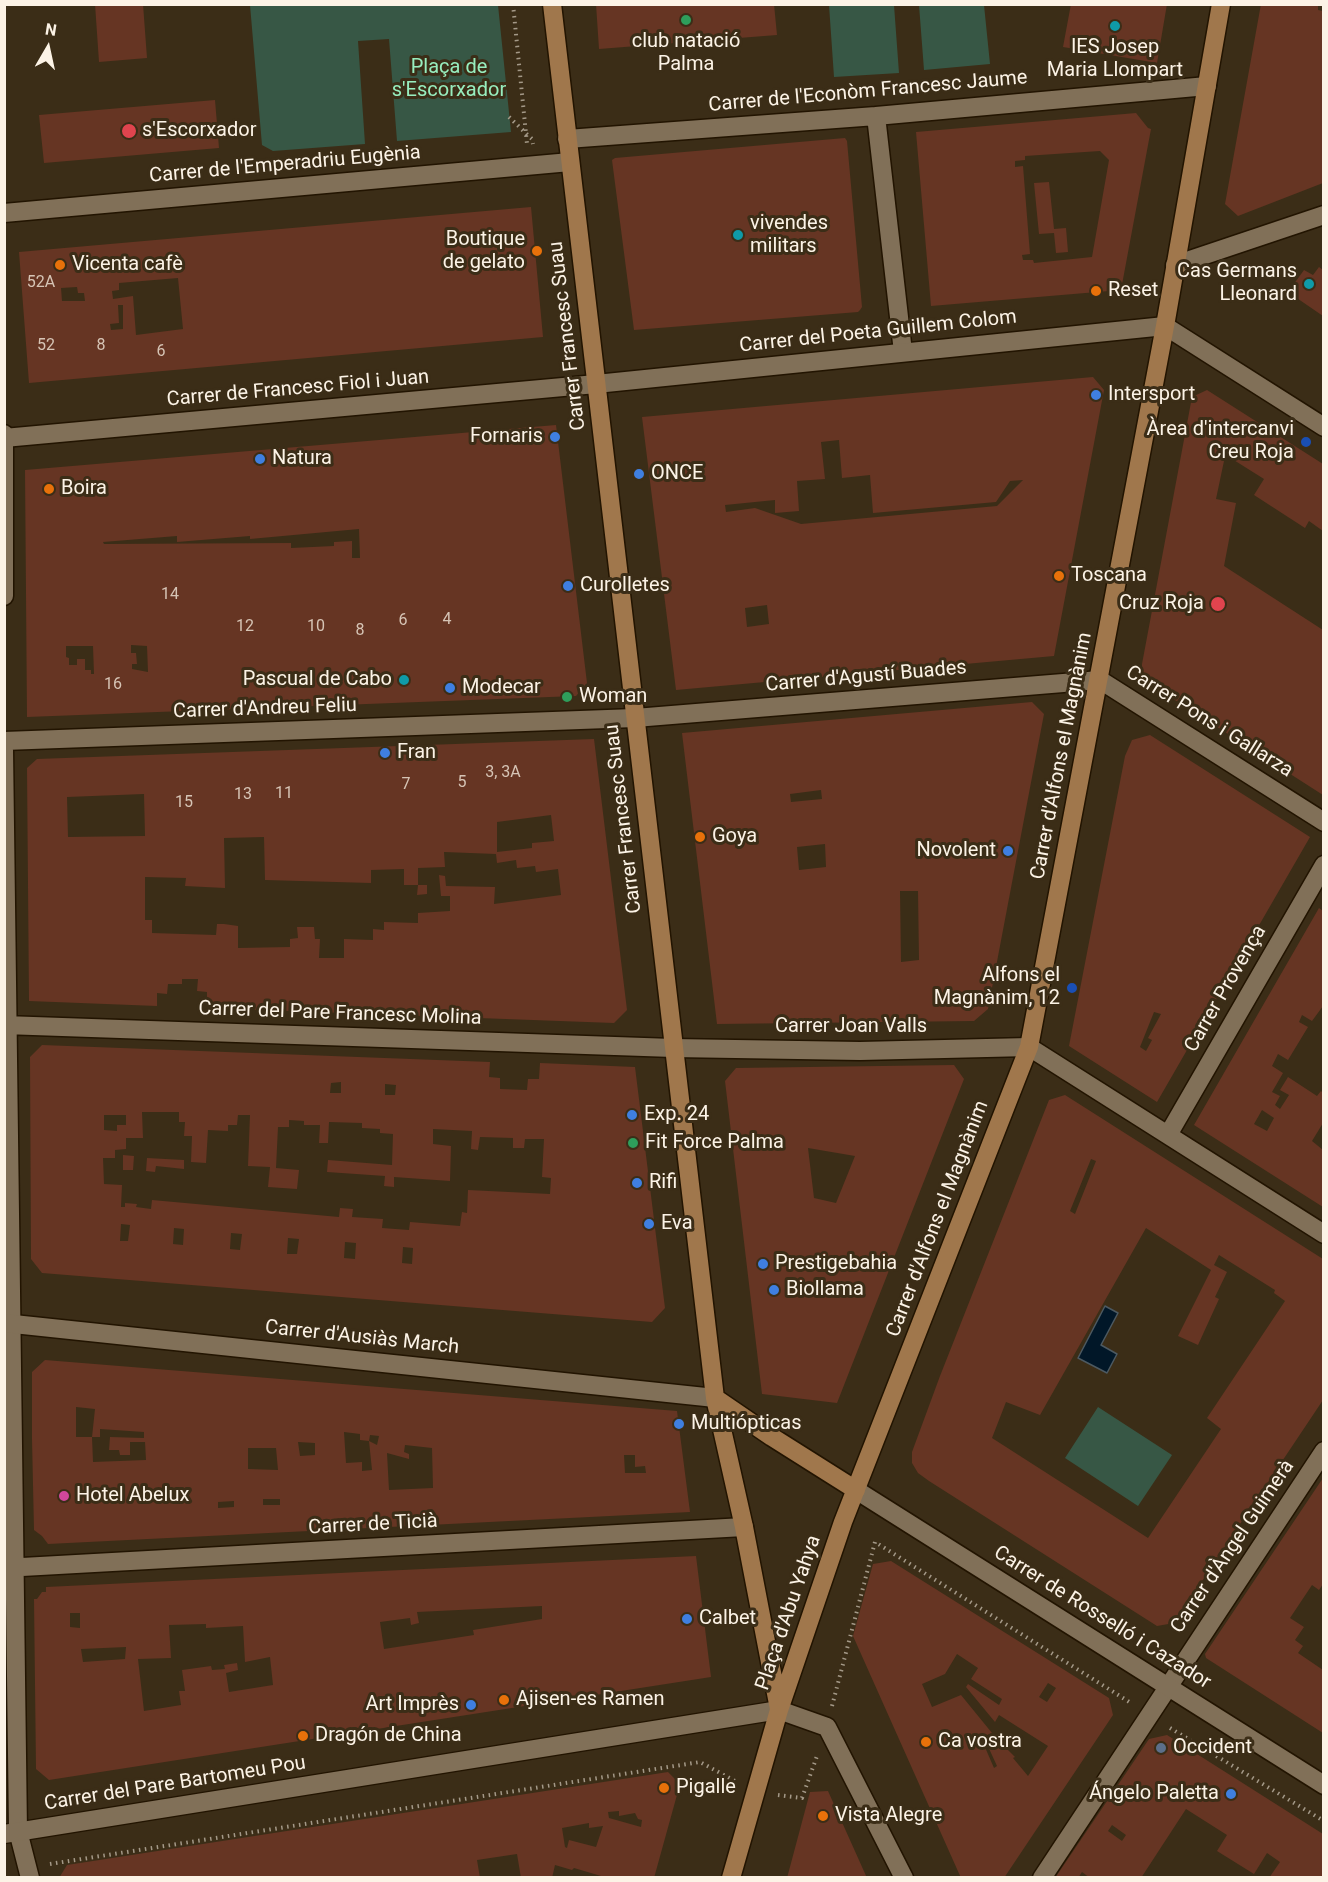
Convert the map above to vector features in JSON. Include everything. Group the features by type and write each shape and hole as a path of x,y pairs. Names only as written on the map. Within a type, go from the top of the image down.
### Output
{"main road":[{"name":"Carrer Francesc Suau","path":"552,4 714,1398"},
{"name":"Carrer d'Alfons el Magnànim","path":"856,1490 1029,1047 1100,680 1221,4"},
{"path":"714,1398 856,1490"},
{"name":"Plaça d'Abu Yahya","path":"714,1398 744,1527 779,1710"},
{"name":"Plaça d'Abu Yahya","path":"779,1710 856,1490"},
{"path":"731,1878 779,1710"}],"street":[{"name":"Carrer de l'Econòm Francesc Jaume","path":"567,139 876,116 1208,86"},
{"path":"876,116 903,352"},
{"name":"Carrer de l'Emperadriu Eugènia","path":"4,213 570,162"},
{"path":"1175,265 1323,215"},
{"path":"1165,326 1323,427"},
{"name":"Carrer del Poeta Guillem Colom","path":"596,384 1165,326"},
{"name":"Carrer de Francesc Fiol i Juan","path":"5,437 596,384"},
{"path":"4,596 5,437"},
{"name":"Carrer d'Agustí Buades","path":"635,718 1100,680"},
{"name":"Carrer Pons i Gallarza","path":"1100,680 1323,822"},
{"name":"Carrer d'Andreu Feliu","path":"4,741 635,718"},
{"path":"4,749 11,1833 30,1878"},
{"name":"Carrer Provença","path":"1168,1135 1323,865"},
{"name":"Carrer del Pare Francesc Molina","path":"7,1025 674,1048"},
{"path":"1029,1047 1323,1234"},
{"name":"Carrer Joan Valls","path":"674,1048 860,1051 1029,1047"},
{"name":"Carrer d'Ausiàs March","path":"8,1323 714,1398"},
{"name":"Carrer d'Àngel Guimerà","path":"1042,1878 1323,1451"},
{"name":"Carrer de Rosselló i Cazador","path":"856,1490 1323,1785"},
{"name":"Carrer de Ticià","path":"10,1568 744,1527"},
{"path":"779,1710 827,1727 904,1878"},
{"name":"Carrer del Pare Bartomeu Pou","path":"11,1833 779,1710"}],"path":[{"path":"513,4 527,144 515,145"},
{"path":"509,117 532,139 537,165"}],"green space":[{"name":"Plaça de s'Escorxador","path":"250,5 498,5 511,132 397,141 389,39 358,41 365,144 273,151 262,145"},
{"path":"829,5 894,5 899,73 834,77"},
{"path":"919,5 984,5 990,64 924,70"},
{"path":"1098,1407 1172,1455 1138,1506 1065,1458"}],"water":[{"path":"1105,1306 1118,1313 1101,1345 1117,1354 1107,1373 1078,1358"}],"building":[{"path":"95,4 143,4 147,58 99,62"},
{"name":"club natació Palma","path":"596,4 774,4 777,35 599,49"},
{"name":"IES Josep Maria Llompart","path":"1071,4 1167,4 1157,63 1063,47"},
{"path":"1261,4 1318,4 1318,10 1323,11 1323,183 1238,216 1225,204"},
{"name":"s'Escorxador","path":"215,100 219,148 44,163 39,115"},
{"path":"1136,113 1151,129 1121,290 931,306 916,132","holes":["1100,151 1109,160 1092,257 1034,263 1033,260 1023,260 1022,255 1030,254 1023,166 1015,167 1015,161 1025,160 1025,156"]},
{"name":"vivendes militars","path":"845,138 862,307 858,312 634,330 612,160"},
{"path":"1049,182 1054,229 1066,228 1068,252 1056,253 1054,233 1039,234 1034,183"},
{"path":"531,207 543,337 29,383 19,252","holes":["178,278 183,329 136,335 133,296 113,299 112,291 119,290 119,283","77,287 78,293 84,293 85,301 62,301 61,288","118,305 123,305 123,329 111,330 110,324 119,323"]},
{"name":"Cas Germans Lleonard","path":"1319,267 1323,270 1323,316 1288,292 1304,270 1313,275"},
{"path":"1093,377 1104,390 1054,656 676,690 642,417","holes":["839,440 842,478 870,475 873,513 996,502 1010,481 1023,480 997,506 801,524 755,508 726,512 725,505 775,500 775,513 799,511 797,481 825,479 821,442","767,605 769,624 747,627 745,608"]},
{"name":"Cruz Roja","path":"1207,390 1323,464 1323,531 1309,521 1305,528 1254,495 1264,479 1229,457 1224,461 1216,499 1236,503 1224,566 1323,630 1323,795 1150,684 1142,674 1192,397"},
{"path":"556,425 587,683 576,696 27,717 25,470","holes":["359,529 360,558 352,558 352,541 334,542 334,546 291,548 291,543 104,544 103,542 177,536 177,542 250,536 250,539","131,645 147,646 148,672 132,669 132,664 137,664 136,653 131,653","66,646 93,646 94,674 91,674 91,670 85,670 85,659 77,659 77,665 69,665 69,658 66,657"]},
{"path":"1032,702 1044,714 988,1009 974,1021 717,1024 682,733","holes":["821,790 822,799 791,802 790,794","825,844 826,867 799,870 797,847","900,891 918,891 919,960 901,962"]},
{"path":"1150,735 1310,837 1157,1102 1069,1046 1125,756 1132,740","holes":["1154,1012 1161,1014 1148,1038 1152,1040 1146,1051 1140,1047"]},
{"path":"594,739 627,1010 614,1023 207,1008 207,992 197,991 198,979 182,979 182,984 168,984 167,994 157,993 157,1006 29,1001 27,768 37,759","holes":["144,794 145,836 68,837 67,797","551,815 554,841 532,843 532,848 497,852 497,822","264,837 265,880 371,883 371,870 404,869 404,885 418,885 418,868 445,867 444,852 496,854 497,863 516,860 517,868 535,866 536,872 558,869 561,895 494,904 495,887 446,886 445,876 439,875 441,896 450,896 450,911 418,913 418,923 384,922 384,930 373,929 373,940 344,939 344,958 319,958 320,939 315,939 314,927 297,927 298,938 290,939 290,947 238,948 238,926 224,924 217,924 216,935 152,933 152,920 145,920 145,877 186,878 185,886 225,888 224,838"]},
{"path":"418,885 427,885 427,894 417,895"},
{"path":"1319,908 1323,911 1323,1006 1312,1021 1302,1015 1299,1022 1308,1027 1288,1060 1278,1054 1272,1066 1283,1073 1272,1092 1280,1096 1275,1105 1280,1109 1289,1095 1280,1090 1288,1077 1317,1096 1321,1091 1323,1093 1323,1123 1312,1141 1323,1150 1323,1207 1194,1125","holes":["1262,1110 1274,1118 1267,1131 1254,1124"]},
{"path":"42,1045 490,1062 489,1077 500,1078 500,1089 527,1090 528,1079 539,1079 540,1063 635,1067 665,1308 652,1322 42,1273 31,1259 30,1057","holes":["341,1082 341,1093 330,1093 331,1083","385,1084 396,1085 395,1095 385,1095","142,1112 179,1112 179,1122 185,1122 184,1136 192,1136 191,1162 206,1163 208,1130 228,1131 228,1125 237,1125 238,1115 250,1115 248,1166 270,1167 268,1187 297,1189 299,1170 276,1168 278,1127 289,1127 289,1120 304,1121 304,1125 320,1125 319,1143 328,1143 329,1122 362,1123 362,1128 380,1129 380,1133 393,1134 392,1165 328,1160 327,1172 385,1176 384,1186 394,1187 394,1177 450,1181 451,1146 433,1144 433,1129 472,1131 471,1149 478,1150 480,1137 513,1138 513,1148 524,1148 525,1139 544,1139 542,1177 551,1178 550,1194 468,1190 467,1213 462,1212 460,1226 410,1222 409,1230 382,1228 383,1219 352,1217 353,1209 340,1208 339,1217 152,1200 151,1209 125,1203 125,1207 121,1207 122,1185 104,1184 103,1158 115,1158 115,1150 126,1149 126,1138 143,1138","104,1115 126,1115 126,1125 117,1125 117,1131 104,1130","121,1224 130,1225 128,1241 120,1241","174,1228 184,1229 183,1245 173,1244","231,1233 242,1234 240,1250 230,1249","288,1238 299,1239 297,1254 287,1254","345,1242 356,1243 355,1259 344,1258","403,1247 413,1248 412,1264 402,1263"]},
{"path":"954,1065 964,1079 837,1403 762,1394 725,1081 736,1068","holes":["808,1148 855,1156 836,1203 814,1198"]},
{"path":"1065,1095 1323,1259 1323,1400 1174,1623 1157,1626 929,1481 918,1473 912,1463 912,1452 940,1376 1049,1100","holes":["1091,1159 1096,1161 1075,1214 1070,1211","1146,1228 1211,1270 1178,1336 1198,1345 1219,1299 1215,1297 1227,1272 1214,1265 1219,1255 1275,1290 1274,1293 1285,1301 1207,1418 1221,1429 1148,1538 992,1438 1006,1402 1040,1415"]},
{"path":"123,1155 134,1156 133,1170 123,1170"},
{"path":"147,1158 184,1160 184,1169 156,1166 155,1172 146,1171"},
{"path":"45,1360 677,1411 690,1512 48,1544 34,1530 32,1372","holes":["76,1407 95,1409 92,1437 76,1437","100,1429 144,1432 144,1438 110,1437 109,1450 119,1450 120,1455 130,1455 130,1442 145,1442 146,1460 93,1462 92,1437 100,1437","344,1432 360,1434 360,1440 369,1441 372,1470 362,1471 362,1462 346,1463","370,1435 379,1436 377,1445 369,1441","298,1442 315,1443 315,1455 300,1456","405,1445 432,1448 433,1488 389,1490 387,1453 409,1459 409,1454 404,1452","248,1448 276,1448 278,1470 248,1469","624,1455 635,1455 635,1467 645,1466 646,1473 625,1473","263,1499 280,1499 280,1505 263,1505","234,1501 234,1507 218,1508 218,1502"]},
{"path":"1323,1478 1323,1584 1319,1590 1312,1585 1290,1618 1304,1627 1295,1640 1303,1646 1298,1653 1323,1670 1323,1733 1206,1658 1205,1654"},
{"path":"696,1556 711,1677 49,1780 36,1769 34,1599 37,1599 42,1592 46,1592 46,1587","holes":["542,1606 542,1619 473,1630 474,1635 384,1649 380,1622 410,1618 411,1625 419,1623 417,1612","70,1613 80,1613 80,1628 70,1627","206,1624 206,1628 243,1626 245,1662 270,1657 273,1685 229,1692 226,1673 238,1670 237,1663 224,1665 225,1669 212,1670 211,1666 182,1670 185,1691 179,1691 181,1705 144,1711 138,1659 171,1658 169,1625","126,1647 125,1659 83,1662 81,1649"]},
{"path":"891,1561 1109,1698 1113,1715 1004,1878 961,1878 853,1636 873,1564","holes":["957,1654 978,1668 971,1679 1002,1699 999,1705 968,1684 966,1687 995,1722 999,1715 1048,1746 1028,1776 1013,1758 1015,1757 994,1736 986,1742 997,1766 994,1768 981,1738 992,1733 961,1695 932,1707 922,1684 945,1674","1048,1683 1056,1688 1047,1702 1039,1697"]},
{"path":"1167,1735 1323,1834 1323,1878 1269,1878 1280,1862 1267,1853 1254,1874 1217,1851 1227,1835 1186,1809 1141,1878 1090,1878 1082,1872 1078,1878 1055,1878 1149,1739","holes":["1112,1825 1126,1835 1122,1841 1108,1831"]},
{"path":"668,1772 680,1784 654,1878 601,1878 601,1876 574,1868 572,1870 555,1865 552,1878 521,1878 517,1854 477,1860 480,1878 59,1878 67,1865","holes":["619,1811 619,1816 635,1813 638,1819 642,1820 641,1827 609,1818 608,1812","589,1823 589,1828 603,1826 596,1847 569,1840 567,1848 565,1847 562,1828"]},
{"path":"828,1791 867,1878 787,1878 810,1792"}],"place":[{"name":"club natació Palma","path":"686,20"},
{"name":"IES Josep Maria Llompart","path":"1115,26"},
{"name":"s'Escorxador","path":"129,131"},
{"name":"vivendes militars","path":"738,235"},
{"name":"Boutique de gelato","path":"537,251"},
{"name":"Vicenta cafè","path":"60,265"},
{"name":"Cas Germans Lleonard","path":"1309,284"},
{"name":"Reset","path":"1096,291"},
{"name":"Intersport","path":"1096,395"},
{"name":"Fornaris","path":"555,437"},
{"name":"Àrea d'intercanvi Creu Roja","path":"1306,442"},
{"name":"Natura","path":"260,459"},
{"name":"ONCE","path":"639,474"},
{"name":"Boira","path":"49,489"},
{"name":"Toscana","path":"1059,576"},
{"name":"Curolletes","path":"568,586"},
{"name":"Cruz Roja","path":"1218,604"},
{"name":"Pascual de Cabo","path":"404,680"},
{"name":"Modecar","path":"450,688"},
{"name":"Woman","path":"567,697"},
{"name":"Fran","path":"385,753"},
{"name":"Goya","path":"700,837"},
{"name":"Novolent","path":"1008,851"},
{"name":"Alfons el Magnànim, 12","path":"1072,988"},
{"name":"Exp. 24","path":"632,1115"},
{"name":"Fit Force Palma","path":"633,1143"},
{"name":"Rifi","path":"637,1183"},
{"name":"Eva","path":"649,1224"},
{"name":"Prestigebahia","path":"763,1264"},
{"name":"Biollama","path":"774,1290"},
{"name":"Multiópticas","path":"679,1424"},
{"name":"Hotel Abelux","path":"64,1496"},
{"name":"Calbet","path":"687,1619"},
{"name":"Ajisen-es Ramen","path":"504,1700"},
{"name":"Art Imprès","path":"471,1705"},
{"name":"Dragón de China","path":"303,1736"},
{"name":"Ca vostra","path":"926,1742"},
{"name":"Occident","path":"1161,1748"},
{"name":"Pigalle","path":"664,1788"},
{"name":"Ángelo Paletta","path":"1231,1794"},
{"name":"Vista Alegre","path":"823,1816"}]}
